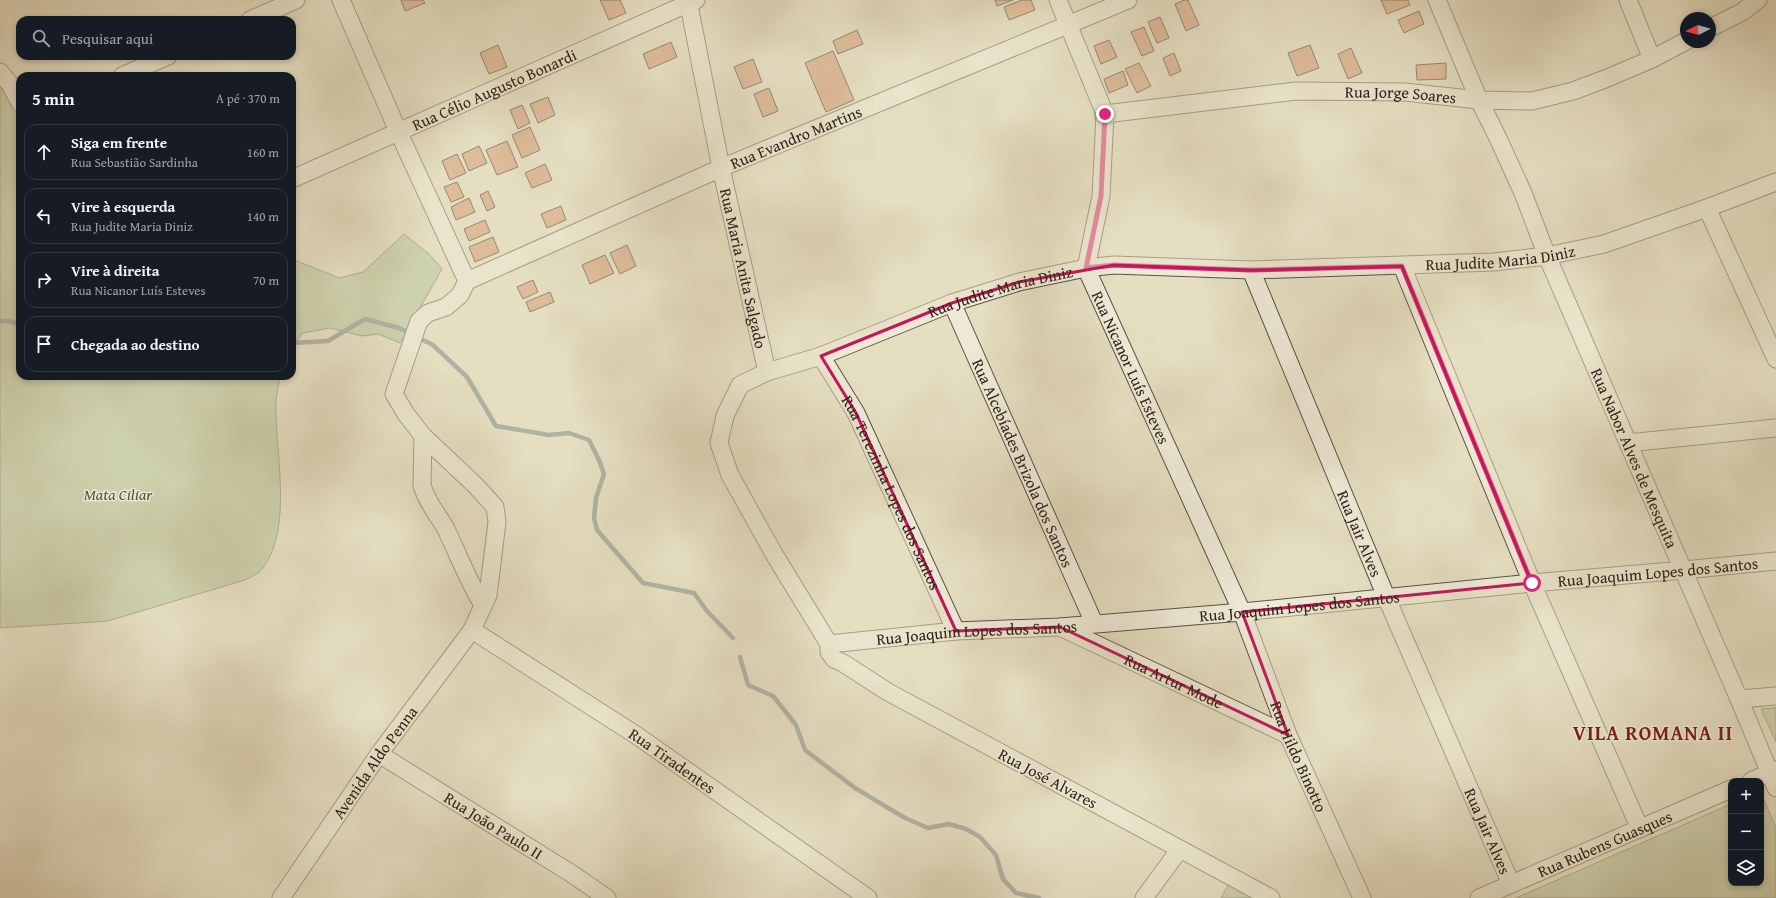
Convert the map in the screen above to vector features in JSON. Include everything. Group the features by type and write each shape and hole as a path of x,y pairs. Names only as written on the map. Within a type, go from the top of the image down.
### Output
{"street":[{"path":"259,16 296,0"},
{"path":"341,0 398,131 467,281"},
{"path":"1058,0 1105,114 1101,196 1086,268"},
{"name":"Rua Evandro Martins","path":"467,281 721,168 1069,26 1128,0"},
{"name":"Rua Nabor Alves de Mesquita","path":"1437,0 1479,100 1523,194 1547,256 1774,777"},
{"path":"1628,0 1652,59"},
{"path":"1716,25 1742,12 1758,0"},
{"name":"Rua Célio Augusto Bonardi","path":"296,177 690,1"},
{"name":"Rua Maria Anita Salgado","path":"690,1 721,168 767,372"},
{"name":"Rua Jorge Soares","path":"1105,114 1296,91 1404,92 1479,100 1532,101 1573,91 1605,79 1652,59 1680,44"},
{"path":"131,72 159,60"},
{"path":"0,72 10,84 16,95"},
{"name":"Rua Judite Maria Diniz","path":"829,648 730,475 719,443 725,416 740,385 767,372 821,356 952,303 1019,282 1086,268 1114,265 1251,270 1494,262 1547,256 1604,244 1776,182"},
{"path":"1707,208 1776,359"},
{"path":"1402,266 1532,583 1640,829"},
{"name":"Rua Nicanor Luís Esteves","path":"1086,268 1242,612"},
{"name":"Rua Jair Alves","path":"1251,270 1387,599 1511,884"},
{"name":"Avenida Aldo Penna","path":"283,897 379,754 472,630 488,594 498,522 495,507 475,485 423,436 406,414 394,394 419,321 428,313 446,307 460,294 467,281"},
{"name":"Rua Alcebíades Brizola dos Santos","path":"952,303 1094,623"},
{"name":"Rua Terezinha Lopes dos Santos","path":"821,356 856,413 956,631"},
{"path":"1628,443 1776,428"},
{"path":"423,436 422,485 424,492 445,529 473,589 483,605"},
{"name":"Rua Joaquim Lopes dos Santos","path":"829,648 956,631 1060,627 1242,612 1387,599 1532,583 1776,561"},
{"name":"Rua Hildo Binotto","path":"1242,612 1288,735 1362,898"},
{"name":"Rua Artur Mode","path":"1060,627 1288,735"},
{"name":"Rua Tiradentes","path":"472,630 636,735 868,898"},
{"name":"Rua José Alvares","path":"829,648 834,659 843,663 888,692 1272,898"},
{"path":"1739,699 1776,696"},
{"name":"Rua João Paulo II","path":"379,754 572,874 607,898"},
{"path":"1764,779 1774,777"},
{"name":"Rua Rubens Guasques","path":"1479,898 1728,791"},
{"path":"1144,898 1180,849"}],"highlighted area":[{"path":"1114,265 1251,270 1402,266 1532,583 1242,612 1288,735 1060,627 956,631 856,413 821,356 952,303 1019,282"}],"green space":[{"name":"Mata Ciliar","path":"0,86 16,110 16,380 279,380 276,400 276,420 280,509 278,531 272,550 262,570 250,578 108,621 0,628"},
{"path":"404,234 429,254 442,269 400,343 378,334 362,336 330,328 303,333 296,341 296,261 339,278 363,272"},
{"path":"1776,708 1776,742 1761,709"},
{"path":"1764,800 1776,828 1776,898 1516,898 1728,805 1728,886 1764,886"},
{"path":"1228,885 1255,898 1221,898"}],"building":[{"path":"401,0 423,0 425,3 405,11"},
{"path":"600,0 620,0 626,13 609,20"},
{"path":"995,0 1013,0 997,6"},
{"path":"1022,0 1031,0 1035,10 1009,20 1004,7"},
{"path":"1188,0 1199,25 1186,31 1175,4"},
{"path":"1381,0 1408,0 1410,5 1387,14"},
{"path":"1419,11 1424,24 1404,33 1398,20"},
{"path":"1160,17 1169,38 1157,43 1148,22"},
{"path":"1144,27 1154,51 1142,56 1131,32"},
{"path":"857,30 863,44 838,54 833,41"},
{"path":"1109,40 1117,57 1101,64 1094,46"},
{"path":"671,42 677,57 649,69 643,54"},
{"path":"498,45 507,67 489,74 480,53"},
{"path":"1310,45 1319,68 1297,76 1288,53"},
{"path":"1351,48 1362,73 1348,79 1338,54"},
{"path":"833,51 854,100 826,112 805,63"},
{"path":"1174,53 1181,71 1170,76 1163,58"},
{"path":"753,59 762,82 743,89 734,67"},
{"path":"1139,63 1151,86 1137,93 1125,69"},
{"path":"1446,63 1446,79 1417,80 1416,65"},
{"path":"1123,71 1128,85 1109,93 1104,79"},
{"path":"769,88 778,111 763,117 754,94"},
{"path":"548,97 555,115 538,123 530,104"},
{"path":"522,105 530,123 518,129 510,110"},
{"path":"530,127 540,150 522,158 512,135"},
{"path":"507,141 518,167 497,175 486,150"},
{"path":"479,146 487,163 469,171 462,154"},
{"path":"457,154 466,173 450,180 442,161"},
{"path":"545,164 552,180 532,188 525,173"},
{"path":"457,182 464,197 451,202 444,187"},
{"path":"488,191 495,207 487,211 480,195"},
{"path":"469,198 475,212 456,220 451,207"},
{"path":"561,206 566,220 547,228 541,214"},
{"path":"485,220 490,232 469,241 464,229"},
{"path":"493,237 499,252 475,262 469,247"},
{"path":"627,245 636,266 620,274 610,253"},
{"path":"605,255 614,273 590,284 582,265"},
{"path":"533,280 538,292 523,299 517,287"},
{"path":"550,292 554,302 530,312 526,302"}],"waterway":[{"path":"296,343 328,341 365,319 399,328 411,334"},
{"path":"0,321 16,323"},
{"path":"417,337 433,345 467,377 496,426 549,435 569,433 589,440 604,474 596,498 594,518 597,530 643,583 694,593 707,611 733,638"},
{"path":"740,657 748,685 773,696 796,725 805,750 855,788 905,818 928,828 949,824 966,829 980,837 996,855 1003,879 1016,893 1039,898"}],"district":[{"name":"VILA ROMANA II","path":"1653,732"}],"route":[{"path":"1105,114 1101,196 1086,268 1114,265 1251,270 1402,266 1532,583"}]}
